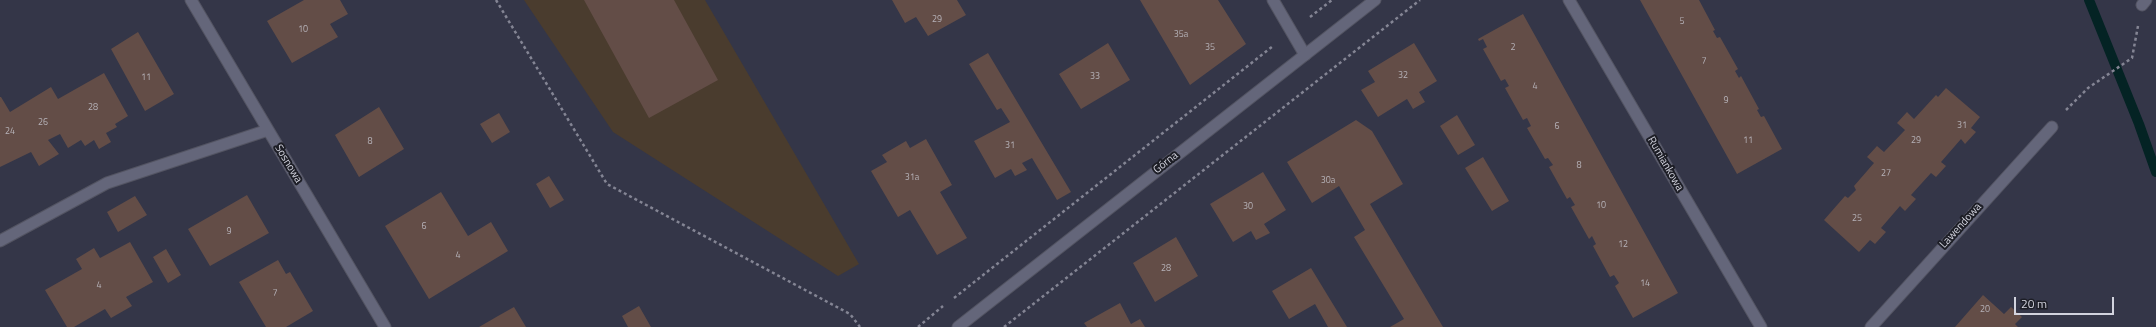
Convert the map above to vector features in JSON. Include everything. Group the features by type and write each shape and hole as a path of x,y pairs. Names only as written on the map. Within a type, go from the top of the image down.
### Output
{"street":[{"name":"Sosnowa","path":"191,0 385,327"},
{"path":"1273,0 1305,55"},
{"name":"Górna","path":"958,327 1375,0"},
{"name":"Rumiankowa","path":"1569,0 1761,327"},
{"name":"Lawendowa","path":"1871,327 2052,127"},
{"path":"0,241 107,184 268,130"}],"path":[{"path":"496,0 607,184 850,314 860,327"},
{"path":"950,301 1332,0"},
{"path":"1004,327 1420,0"},
{"path":"2052,127 2065,111 2095,83 2132,58 2144,2"},
{"path":"918,327 944,306"}],"shaded area":[{"path":"524,0 705,0 859,264 838,276 613,132"}],"building":[{"path":"304,0 340,0 348,14 330,24 338,37 292,63 267,21"},
{"path":"584,0 674,0 718,80 649,118"},
{"path":"892,0 957,0 966,15 928,36 916,17 905,23"},
{"path":"1140,0 1218,0 1246,44 1190,85"},
{"path":"1640,0 1699,0 1715,30 1713,31 1717,38 1720,37 1738,69 1735,71 1739,78 1741,76 1759,109 1757,110 1761,117 1764,116 1782,149 1737,174"},
{"path":"1523,14 1678,293 1633,318 1615,286 1619,283 1614,275 1610,277 1593,246 1596,244 1592,236 1589,239 1571,207 1575,205 1570,197 1567,199 1549,167 1553,165 1548,158 1545,159 1527,128 1531,126 1527,118 1523,120 1505,88 1509,86 1505,79 1501,81 1483,49 1487,47 1483,39 1479,41 1478,39"},
{"path":"138,32 174,94 145,111 111,49"},
{"path":"1108,43 1130,80 1081,109 1059,74"},
{"path":"1414,43 1437,81 1419,92 1425,102 1413,109 1407,99 1378,117 1361,90 1375,82 1368,71"},
{"path":"988,53 1071,192 1057,200 1032,158 1022,163 1027,170 1015,176 1011,169 995,178 974,141 1010,122 1001,108 997,110 969,64"},
{"path":"104,73 128,116 115,124 117,127 106,133 111,142 99,149 94,140 85,146 81,140 68,148 60,134 48,140 59,154 39,166 31,152 0,167 0,97 10,112 51,87 58,99"},
{"path":"1946,88 1980,117 1971,128 1976,132 1965,144 1961,139 1941,162 1946,166 1936,177 1931,173 1911,195 1916,199 1905,211 1900,206 1881,228 1886,232 1875,244 1870,240 1859,252 1824,220 1845,196 1848,198 1856,190 1854,186 1874,163 1867,157 1877,146 1884,152 1905,130 1897,123 1907,112 1914,119 1936,95 1938,97"},
{"path":"379,107 404,149 359,177 335,135"},
{"path":"499,113 510,132 492,143 480,124"},
{"path":"1457,115 1475,145 1458,155 1440,126"},
{"path":"1356,120 1372,131 1403,184 1370,204 1443,327 1390,327 1404,319 1354,237 1365,230 1339,186 1312,203 1287,162"},
{"path":"926,139 952,185 940,192 967,238 937,255 910,210 898,217 871,171 887,162 882,155 906,141 910,148"},
{"path":"1483,157 1509,201 1492,211 1465,168"},
{"path":"1263,172 1286,210 1264,224 1270,233 1256,240 1251,231 1233,242 1210,204"},
{"path":"549,176 564,200 550,208 536,184"},
{"path":"441,192 468,236 491,222 508,251 429,299 385,226"},
{"path":"247,195 269,233 210,266 188,229"},
{"path":"135,196 147,215 118,232 107,212"},
{"path":"1176,237 1198,276 1155,302 1133,263"},
{"path":"130,242 153,282 126,297 132,306 111,318 105,309 74,327 67,327 45,290 82,269 76,259 94,248 100,258"},
{"path":"166,249 181,275 168,283 153,257"},
{"path":"278,260 286,274 290,272 313,311 286,327 266,327 239,282"},
{"path":"1311,268 1347,327 1328,327 1315,304 1289,319 1272,291"},
{"path":"1983,295 2004,314 2011,307 2022,317 2015,324 2018,327 1955,327"},
{"path":"1120,303 1131,324 1140,319 1145,327 1087,327 1084,323"},
{"path":"639,306 651,327 628,327 622,316"},
{"path":"514,307 526,327 479,327 498,316"}],"waterway":[{"path":"2089,0 2139,124 2156,172"}]}
